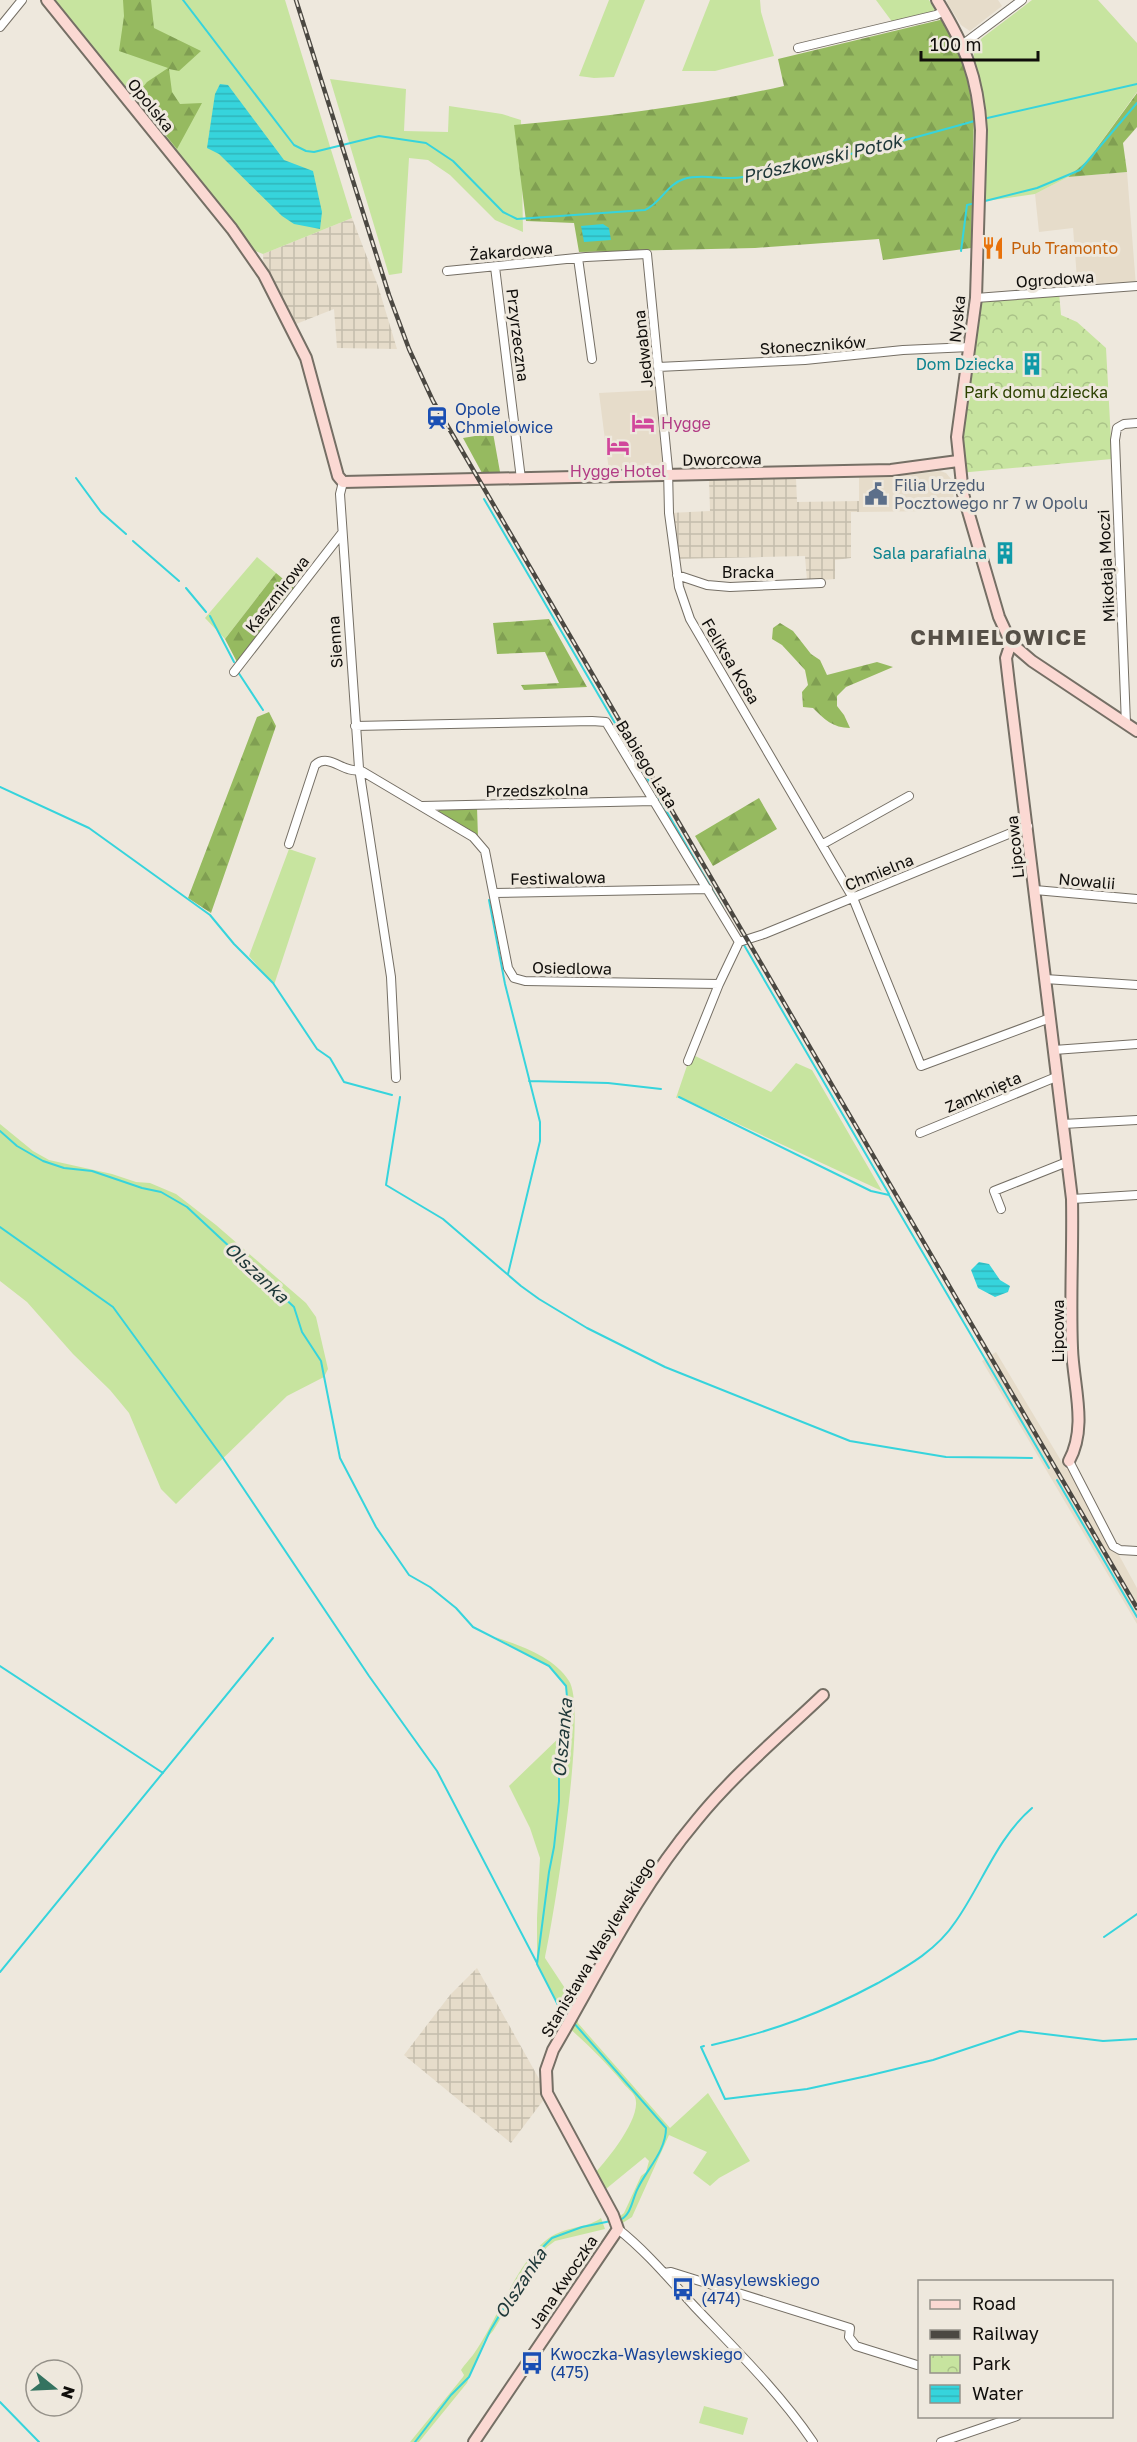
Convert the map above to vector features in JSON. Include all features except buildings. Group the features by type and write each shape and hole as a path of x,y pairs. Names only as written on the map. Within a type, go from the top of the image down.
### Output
{"street":[{"path":"0,27 22,0"},
{"name":"Opolska","path":"46,0 232,229"},
{"name":"Nyska","path":"937,0 962,45 977,88 980,120 976,298 958,417 958,461 963,494 999,617 1011,643"},
{"path":"962,45 1022,0"},
{"path":"798,48 936,15 944,11"},
{"name":"Sienna","path":"232,229 276,296 306,358 338,476 343,482 340,494 355,726 392,977 396,1078"},
{"name":"Żakardowa","path":"447,271 639,253 646,254 651,292"},
{"path":"578,258 592,358"},
{"name":"Przyrzeczna","path":"495,267 521,479"},
{"name":"Ogrodowa","path":"976,298 1137,286"},
{"name":"Jedwabna","path":"651,292 667,475"},
{"name":"Słoneczników","path":"658,367 805,360 903,350 970,347"},
{"name":"Mikołaja Moczi","path":"1126,724 1114,448 1117,428 1124,424 1137,423"},
{"name":"Dworcowa","path":"343,482 903,470 958,461"},
{"name":"Feliksa Kosa","path":"667,475 677,575 681,598 690,619 853,898 921,1066 1050,1018"},
{"name":"Kaszmirowa","path":"234,672 342,533"},
{"name":"Bracka","path":"677,575 718,586 821,584"},
{"path":"1011,643 1032,661 1137,731"},
{"name":"Lipcowa","path":"1011,643 1006,658 1072,1199 1072,1346 1079,1419 1076,1449 1069,1461"},
{"name":"Babiego Lata","path":"355,726 592,721 606,723 739,942"},
{"name":"Festiwalowa","path":"289,844 315,765 327,760 354,772 360,770 473,837 482,845 494,893 708,890"},
{"path":"823,844 909,796"},
{"name":"Przedszkolna","path":"421,806 654,801"},
{"name":"Chmielna","path":"739,942 1028,826"},
{"name":"Nowalii","path":"1035,890 1137,898"},
{"name":"Osiedlowa","path":"494,893 508,968 517,980 719,984"},
{"path":"688,1061 719,984 739,942"},
{"path":"1045,979 1137,985"},
{"path":"1054,1050 1137,1044"},
{"name":"Zamknięta","path":"920,1133 1056,1077"},
{"path":"1063,1124 1137,1120"},
{"path":"1001,1209 994,1191 1067,1162"},
{"path":"1072,1199 1137,1195"},
{"path":"1069,1461 1113,1546 1120,1550 1137,1551"},
{"name":"Stanisława Wasylewskiego","path":"813,2442 786,2405 616,2223 546,2093 546,2070 553,2050 642,1898 696,1820 823,1695"},
{"name":"Jana Kwoczka","path":"474,2442 616,2223"},
{"path":"664,2273 671,2272 850,2328 849,2337 856,2346 917,2365"},
{"path":"941,2442 1011,2418"}],"shaded area":[{"path":"998,0 1002,6 970,31 961,25 946,1"},
{"path":"1127,172 1136,286 1078,291 1073,228 1039,232 1035,194 1068,177"},
{"path":"352,218 378,286 397,349 337,348 334,309 291,326 264,275 263,254"},
{"path":"657,390 664,470 609,471 599,393"},
{"path":"940,471 946,473 951,479 955,505 935,511 859,512 859,477 898,476"},
{"path":"796,478 797,502 859,501 859,512 851,512 851,558 835,560 835,579 807,581 805,556 675,559 669,513 710,511 709,480"},
{"path":"996,1352 1066,1469 1070,1466 1137,1588 1137,1624 982,1361"},
{"path":"477,1968 547,2093 511,2143 404,2055 450,1995"}],"green space":[{"path":"55,0 285,0 352,218 263,254 253,250 98,63 83,34"},
{"path":"123,0 151,0 154,28 201,51 179,71 169,69 172,92 180,104 202,103 177,149 135,97 147,82 168,68 119,51 124,16"},
{"path":"609,0 645,0 614,77 579,76"},
{"path":"710,0 760,0 761,12 774,56 715,71 682,71"},
{"path":"876,0 929,0 936,12 893,23"},
{"path":"1032,0 1098,0 1137,43 1137,92 1088,160 1068,177 1035,194 979,202 981,130 973,72 974,48 982,38"},
{"path":"944,19 965,68 974,113 971,248 883,260 879,239 755,248 579,252 574,223 526,221 514,125 650,110 784,86 778,59"},
{"path":"330,79 406,89 404,131 448,132 449,106 502,114 521,120 523,232 495,220 450,175 428,160 409,158 402,273 389,275"},
{"path":"1137,93 1137,127 1123,143 1127,172 1068,177 1088,160"},
{"name":"Park domu dziecka","path":"1059,292 1061,315 1077,322 1106,348 1112,459 959,473 958,461 976,298"},
{"path":"493,433 500,472 482,473 463,438"},
{"path":"257,557 276,573 225,639 205,618"},
{"path":"276,573 294,588 238,664 225,639"},
{"path":"549,619 587,687 524,690 521,685 559,683 545,652 497,654 493,623"},
{"path":"780,623 793,631 811,654 820,660 827,675 877,662 893,667 846,687 837,696 837,706 850,728 834,725 813,708 803,707 802,692 808,685 805,670 782,645 772,639 773,628"},
{"path":"269,712 276,726 211,913 188,898 257,717"},
{"path":"759,798 777,829 713,866 695,836"},
{"path":"477,807 478,838 438,812 440,808"},
{"path":"289,849 316,858 274,985 249,956"},
{"path":"691,1054 771,1092 796,1063 812,1070 882,1191 680,1097 676,1098"},
{"path":"0,1124 33,1151 49,1160 112,1174 136,1182 150,1183 176,1194 216,1225 306,1303 316,1317 328,1369 324,1377 287,1396 176,1504 161,1489 129,1413 27,1302 0,1281"},
{"path":"495,1637 536,1653 555,1665 569,1681 574,1699 575,1730 568,1814 545,1958 578,2008 578,2023 670,2128 708,2093 750,2161 719,2178 710,2186 693,2173 707,2152 669,2135 632,2217 621,2224 618,2218 624,2213 641,2176 646,2172 649,2161 645,2157 601,2193 592,2176 613,2151 628,2127 636,2106 635,2097 603,2060 567,2026 577,2010 558,2005 537,1964 540,1858 530,1828 509,1786 564,1733 568,1708 566,1686 549,1666"},
{"path":"601,2218 605,2229 555,2241 547,2247 526,2276 493,2331 484,2341 467,2383 419,2442 410,2442 463,2377 461,2370 473,2355 515,2280 534,2252 552,2236"},
{"path":"704,2406 748,2418 743,2435 699,2423"}],"water":[{"path":"220,84 228,85 284,160 313,171 322,212 320,229 294,224 282,216 219,154 207,148 215,94"},
{"path":"603,224 609,228 611,240 584,242 581,226"},
{"path":"979,1262 989,1264 1000,1280 1010,1286 1008,1292 995,1297 978,1288 971,1270"}],"waterway":[{"name":"Prószkowski Potok","path":"183,0 294,145 314,152 379,136 426,143 453,161 503,212 517,219 645,210 678,181 691,177 736,178 773,171 861,152 978,120"},
{"name":"Prószkowski Potok","path":"983,119 1137,84"},
{"path":"981,202 1037,188 1080,170 1137,103"},
{"path":"961,251 967,205 976,203"},
{"path":"76,478 101,512 126,534"},
{"path":"484,499 723,908"},
{"path":"133,541 179,581"},
{"path":"186,588 206,612"},
{"path":"210,616 234,662"},
{"path":"238,672 263,710"},
{"path":"0,787 89,828 210,915 234,944 273,983 317,1049 330,1058 344,1082 392,1095"},
{"path":"489,900 505,984 540,1122 540,1141 508,1274"},
{"path":"744,945 889,1194"},
{"path":"529,1081 608,1083 661,1089"},
{"path":"400,1097 386,1185 443,1219 521,1286 587,1328 665,1367 850,1441 946,1457 1032,1458"},
{"path":"679,1097 871,1191 889,1195 1049,1468"},
{"name":"Olszanka","path":"0,1131 17,1146 43,1161 64,1168 92,1171 161,1192 187,1207 294,1307 302,1332 321,1361 340,1458 376,1527 409,1575 430,1587 456,1608 473,1627 549,1666 566,1686 568,1708 559,1767 559,1801 537,1964 558,2005 569,2017"},
{"path":"0,1227 113,1307 223,1458 369,1676 437,1771 537,1963"},
{"path":"1057,1480 1137,1617"},
{"path":"0,1972 273,1638"},
{"path":"0,1666 163,1773"},
{"path":"712,2045 756,2034 817,2012 878,1983 931,1949 940,1941 965,1907 1009,1833 1032,1808"},
{"path":"1104,1937 1137,1914"},
{"name":"Olszanka","path":"573,2022 666,2128 660,2152 638,2188 629,2210 620,2220"},
{"path":"704,2046 701,2047 725,2099 807,2089 867,2076 933,2060 1020,2031 1103,2041 1137,2039"},
{"name":"Olszanka","path":"415,2442 451,2395 469,2377 490,2331 530,2264 543,2247 552,2238 582,2227 611,2221"},
{"path":"0,2402 39,2442"}],"railway":[{"path":"296,0 389,295 409,349 433,401 1137,1608"}],"place":[{"name":"Pub Tramonto","path":"993,248"},
{"name":"Dom Dziecka","path":"1032,364"},
{"name":"Opole Chmielowice","path":"437,418"},
{"name":"Hygge","path":"643,423"},
{"name":"Hygge Hotel","path":"618,446"},
{"name":"Filia Urzędu Pocztowego nr 7 w Opolu","path":"876,494"},
{"name":"Sala parafialna","path":"1005,553"},
{"name":"Wasylewskiego (474)","path":"683,2289"},
{"name":"Kwoczka-Wasylewskiego (475)","path":"532,2363"}],"district":[{"name":"CHMIELOWICE","path":"999,636"}]}
